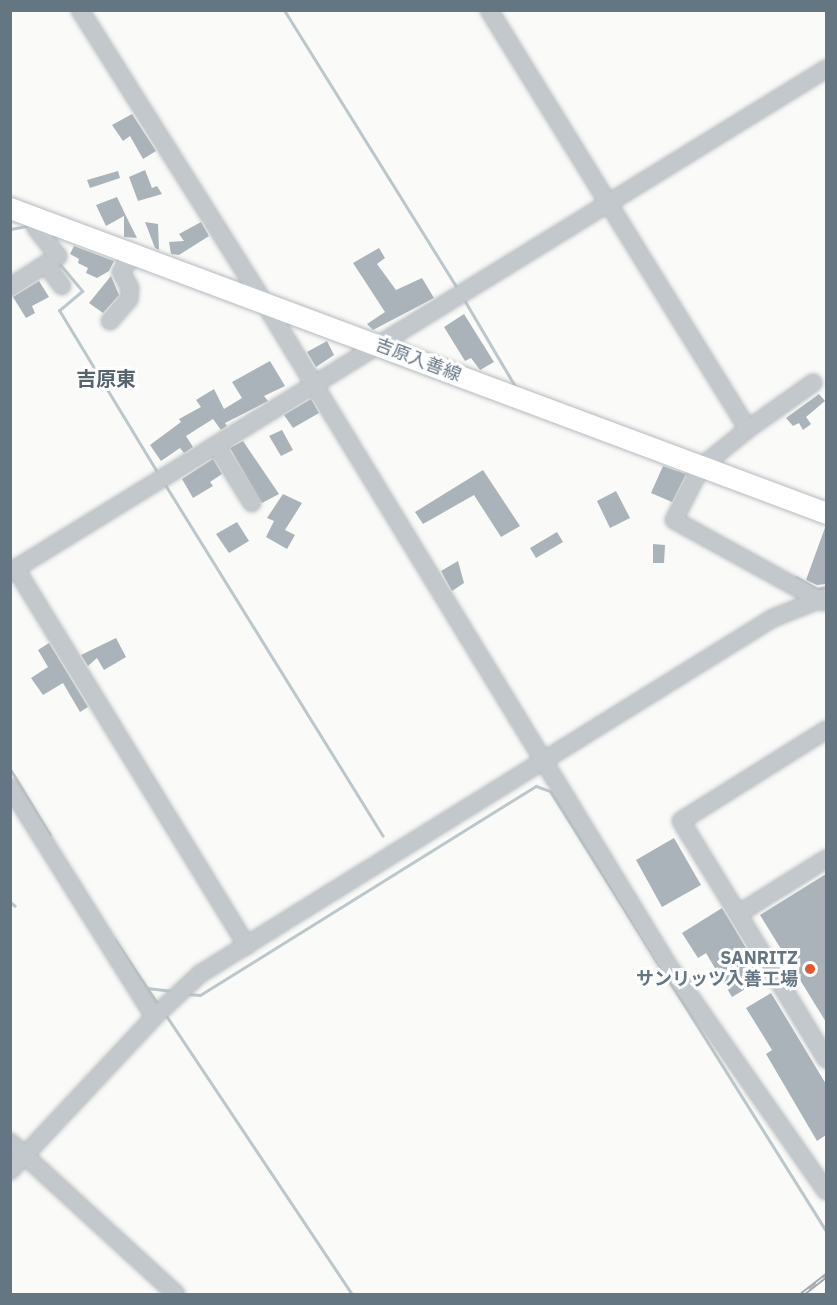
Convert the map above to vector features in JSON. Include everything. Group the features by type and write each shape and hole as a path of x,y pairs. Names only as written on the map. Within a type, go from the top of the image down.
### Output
{"main road":[{"name":"吉原入善線","path":"10,208 826,513"}],"street":[{"path":"80,10 265,304 546,760 670,968 826,1191"},
{"path":"489,10 748,429"},
{"path":"247,946 14,571 826,69"},
{"path":"10,287 58,256 36,228 37,218"},
{"path":"110,321 129,299 130,288 122,272 133,255"},
{"path":"46,264 62,286"},
{"path":"813,383 748,429 701,467 674,519 825,601"},
{"path":"216,445 252,504"},
{"path":"10,1171 154,1017 201,974 773,618 825,601"},
{"path":"826,730 681,821 826,1059"},
{"path":"10,787 154,1017"},
{"path":"738,914 826,859"},
{"path":"10,1142 176,1294"}],"building":[{"path":"132,114 156,151 143,159 130,136 123,141 112,125"},
{"path":"145,170 152,188 157,186 162,194 138,201 129,177"},
{"path":"118,171 120,178 90,188 87,180"},
{"path":"117,197 137,238 124,237 124,216 106,226 96,205"},
{"path":"145,222 158,224 159,250 155,248"},
{"path":"201,222 209,236 179,255 171,254 169,242 184,241 179,234"},
{"path":"74,246 114,261 109,271 97,278 86,273 88,268 78,263 79,259 70,254"},
{"path":"379,248 385,258 377,264 396,290 422,278 434,298 373,330 367,324 385,312 353,263"},
{"path":"111,276 119,295 103,313 89,303"},
{"path":"39,281 49,297 32,306 35,313 26,318 13,297"},
{"path":"464,314 494,362 480,370 471,358 465,361 444,327"},
{"path":"327,341 334,355 316,367 307,352"},
{"path":"270,361 285,386 264,396 268,401 225,423 227,426 221,430 213,419 186,436 193,447 184,453 180,448 161,461 150,445 181,422 179,419 201,407 196,400 214,389 224,409 242,398 232,382"},
{"path":"819,394 825,401 806,417 811,424 803,430 799,423 793,426 786,418"},
{"path":"311,399 319,413 293,428 284,415"},
{"path":"282,430 293,450 281,456 269,436"},
{"path":"243,441 279,494 262,503 230,448"},
{"path":"213,459 222,474 210,482 213,486 193,498 182,479"},
{"path":"663,466 686,474 672,502 651,493"},
{"path":"483,470 520,526 501,537 474,495 423,524 415,512"},
{"path":"616,491 630,518 610,528 597,501"},
{"path":"283,494 302,503 285,530 295,535 287,549 266,537 274,521 267,518"},
{"path":"237,522 249,541 229,553 216,534"},
{"path":"826,525 826,584 817,585 806,580"},
{"path":"557,532 563,542 536,558 530,548"},
{"path":"653,544 665,545 664,563 653,563"},
{"path":"458,561 464,583 452,591 441,571"},
{"path":"116,638 126,657 104,670 97,658 88,666 81,655"},
{"path":"49,643 88,707 80,712 63,683 43,695 31,678 48,667 38,650"},
{"path":"674,838 701,885 662,907 636,860"},
{"name":"SANRITZ サンリッツ入善工場","path":"826,874 826,1022 760,915"},
{"path":"722,908 764,978 732,997 706,953 698,958 682,933"},
{"path":"771,993 826,1084 826,1135 817,1141 766,1054 772,1050 746,1008"}],"waterway":[{"path":"284,10 458,290"},
{"path":"10,229 27,226 30,230"},
{"path":"58,262 82,291 59,310 159,475"},
{"path":"463,298 516,388"},
{"path":"164,483 383,836"},
{"path":"796,577 817,589 826,587"},
{"path":"10,769 50,835"},
{"path":"188,994 200,995 536,786 550,791 826,1231"},
{"path":"10,902 15,906"},
{"path":"115,940 147,988 172,991"},
{"path":"147,988 159,1006"},
{"path":"165,1014 352,1294"}],"railway":[{"path":"802,1294 826,1275"}],"place":[{"name":"SANRITZ サンリッツ入善工場","path":"810,969"}],"district":[{"name":"吉原東","path":"106,378"}]}
